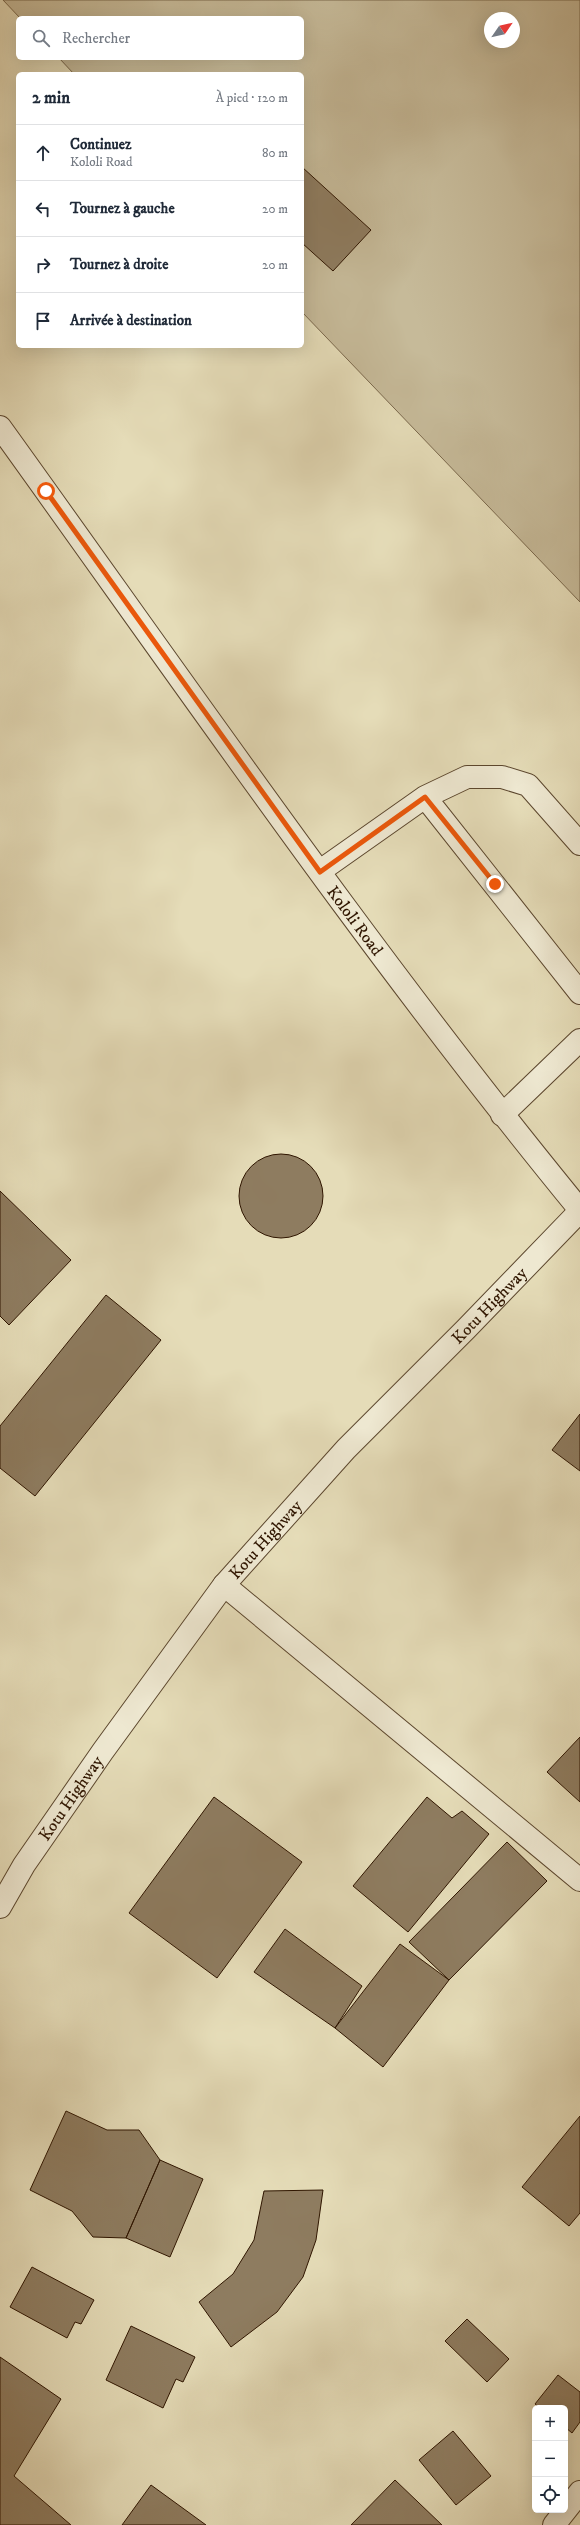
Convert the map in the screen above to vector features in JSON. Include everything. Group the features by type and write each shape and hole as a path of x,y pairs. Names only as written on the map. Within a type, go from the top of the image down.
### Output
{"street":[{"name":"Kololi Road","path":"0,427 320,872 502,1115 580,1211"},
{"path":"320,872 425,797 467,777 502,777 528,785 580,844"},
{"path":"425,797 580,993"},
{"path":"502,1115 580,1040"},
{"name":"Kotu Highway","path":"0,1907 24,1865 103,1751 224,1585 346,1449 466,1329 580,1211"},
{"path":"224,1585 580,1880"},
{"path":"554,2525 580,2492"}],"shaded area":[{"path":"3,0 580,0 580,602 304,314 304,72 72,72 61,60 304,60 304,16 18,16"}],"building":[{"path":"304,169 371,230 333,271 304,245"},
{"path":"281,1154 297,1157 311,1166 320,1180 323,1196 320,1212 311,1226 297,1235 281,1238 265,1235 251,1226 242,1212 239,1196 242,1180 251,1166 265,1157"},
{"path":"0,1191 71,1260 9,1325 0,1316"},
{"path":"106,1295 161,1340 35,1496 0,1468 0,1426"},
{"path":"580,1414 580,1471 552,1450"},
{"path":"580,1737 580,1802 547,1772"},
{"path":"214,1797 302,1862 217,1978 129,1913"},
{"path":"427,1797 452,1818 462,1811 489,1834 408,1932 353,1886"},
{"path":"507,1842 547,1881 449,1980 409,1942"},
{"path":"285,1929 362,1986 335,2028 254,1972"},
{"path":"400,1944 449,1980 383,2067 335,2028"},
{"path":"66,2111 107,2130 139,2130 160,2160 126,2238 93,2237 72,2211 30,2190"},
{"path":"580,2116 580,2213 569,2226 522,2187"},
{"path":"160,2160 203,2179 170,2257 126,2238"},
{"path":"323,2190 316,2240 303,2277 277,2312 231,2347 199,2302 233,2274 254,2240 264,2191"},
{"path":"32,2267 94,2300 81,2324 75,2322 67,2338 10,2307"},
{"path":"467,2319 509,2359 487,2382 445,2341"},
{"path":"131,2326 195,2357 183,2382 176,2379 163,2408 106,2380"},
{"path":"0,2357 61,2399 14,2476 71,2525 0,2525"},
{"path":"558,2375 580,2392 580,2422 572,2433 568,2430 568,2405 535,2404"},
{"path":"453,2431 491,2476 456,2505 419,2460"},
{"path":"395,2480 442,2525 351,2525"},
{"path":"151,2485 206,2525 122,2525"}],"route":[{"path":"46,491 320,872 425,797 495,884"}]}
